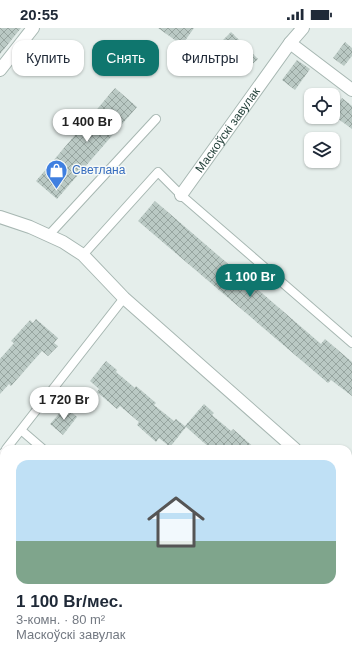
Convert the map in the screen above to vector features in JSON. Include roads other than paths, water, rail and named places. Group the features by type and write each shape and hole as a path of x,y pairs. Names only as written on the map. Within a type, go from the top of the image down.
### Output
{"street":[{"path":"0,70 33,28"},
{"name":"Маскоўскі завулак","path":"181,195 290,43 303,28"},
{"path":"290,43 352,90"},
{"path":"0,217 30,227 83,255 124,298 290,445"}],"lane":[{"path":"48,236 156,119"},
{"path":"83,255 158,172 181,195 352,343"},
{"path":"9,445 124,298"},
{"path":"21,430 38,445"}],"place":[{"name":"Светлана","path":"56,190"}]}
